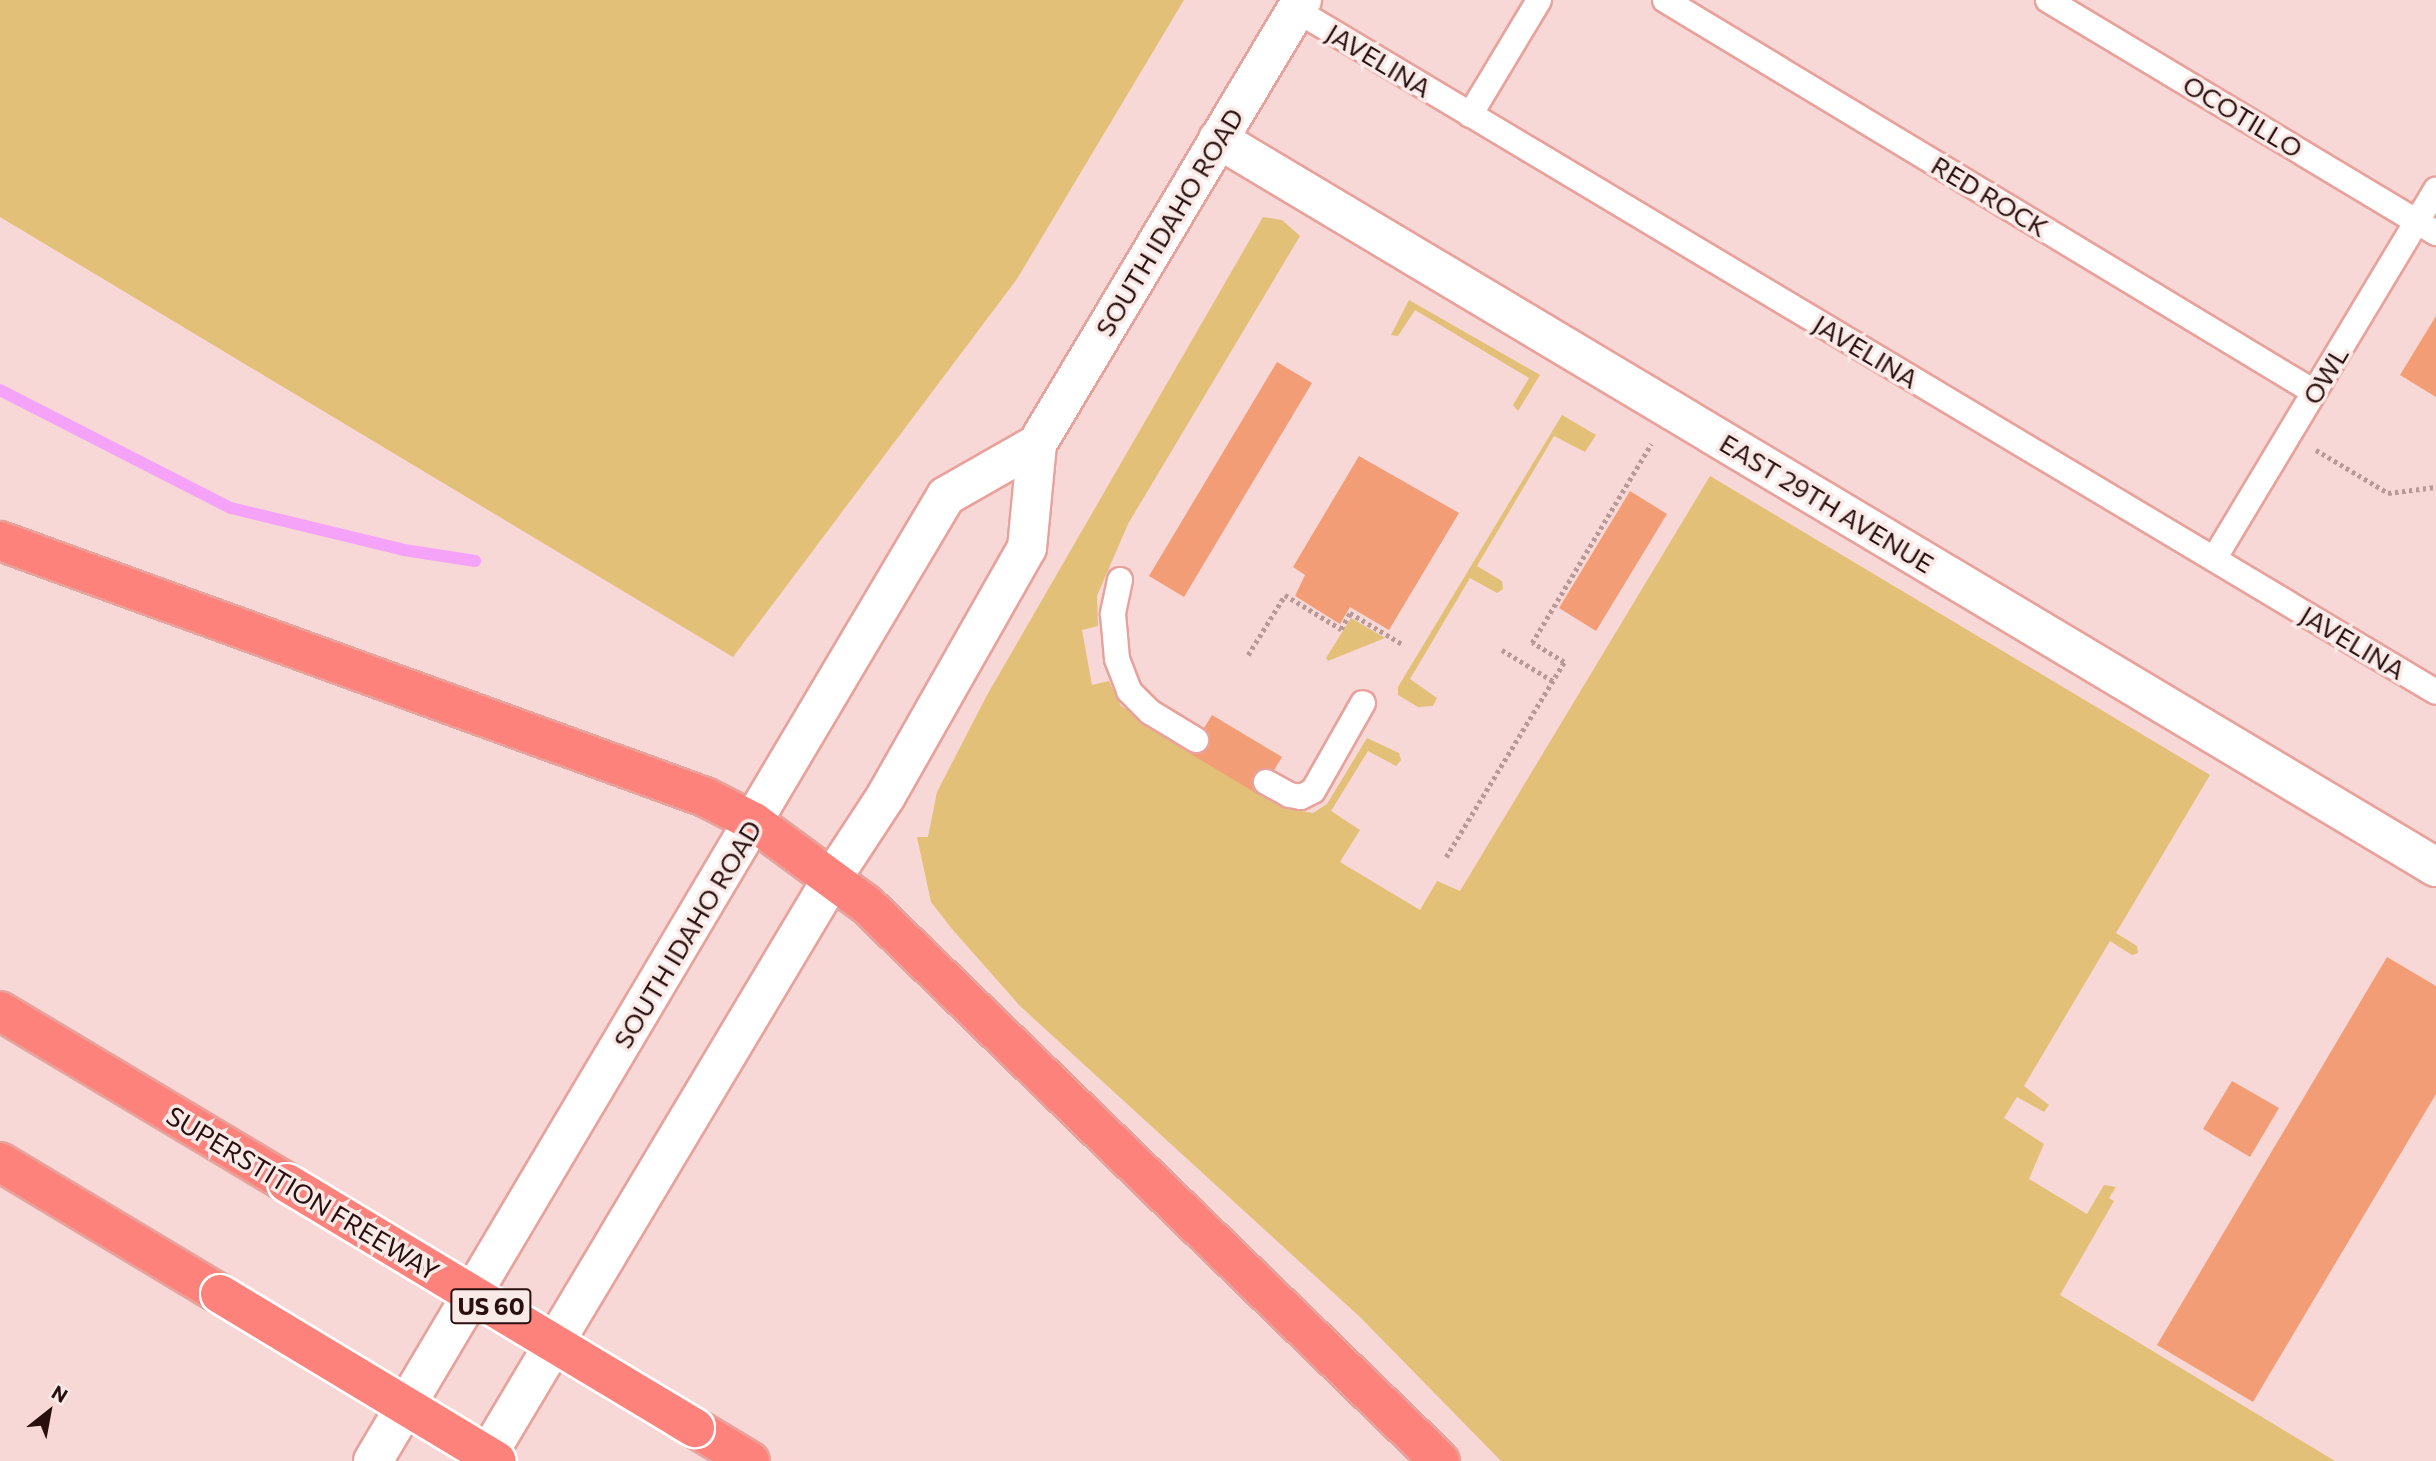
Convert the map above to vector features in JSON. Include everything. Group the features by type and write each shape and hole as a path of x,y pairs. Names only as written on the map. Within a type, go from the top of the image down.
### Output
{"highway":[{"path":"0,541 705,797 754,822 833,877 1440,1461"},
{"name":"SUPERSTITION FREEWAY","path":"0,1011 750,1461"},
{"path":"0,1162 497,1461"}],"main road":[{"name":"SOUTH IDAHO ROAD","path":"484,1461 833,877 886,796 1027,548 1037,444 1299,5"},
{"name":"EAST 29TH AVENUE","path":"1218,139 2436,867"},
{"name":"SOUTH IDAHO ROAD","path":"373,1461 946,496 1037,444"}],"lane":[{"path":"1470,115 1539,0"},
{"name":"RED ROCK","path":"1665,0 2314,393"},
{"name":"OCOTILLO","path":"2048,0 2427,227"},
{"name":"JAVELINA","path":"1299,5 1470,115 2436,692"},
{"name":"OWL","path":"2214,559 2314,393 2427,227 2436,190"},
{"path":"1120,579 1113,614 1117,659 1129,691 1150,712 1196,740"},
{"path":"1266,782 1289,795 1301,797 1313,791 1363,703"}],"path":[{"path":"2289,433 2388,493 2436,487"},
{"path":"1446,857 1564,662 1532,643 1655,438"},
{"path":"1248,655 1284,595 1341,629 1350,613 1404,645"},
{"path":"1502,650 1552,681"}],"shaded area":[{"path":"0,0 1184,0 1017,279 733,657 0,217"},
{"path":"1263,217 1282,220 1300,236 1128,524 1097,596 1098,626 1082,630 1092,685 1109,681 1121,706 1301,811 1313,813 1327,804 1367,738 1399,753 1401,760 1396,766 1368,751 1331,811 1360,830 1340,862 1420,910 1437,881 1460,891 1710,476 2210,775 2116,933 2137,946 2138,953 2132,955 2110,941 2024,1086 2049,1105 2044,1112 2017,1097 2004,1118 2044,1144 2029,1179 2087,1214 2104,1185 2116,1187 2109,1198 2114,1201 2060,1295 2335,1461 1501,1461 1360,1317 1020,1006 952,929 931,902 917,837 928,837 937,792 986,697"},
{"path":"1409,300 1540,375 1518,411 1513,405 1529,378 1415,310 1398,336 1391,335"},
{"path":"1562,415 1596,435 1585,452 1554,436 1477,566 1502,581 1503,589 1497,593 1470,578 1410,679 1437,698 1433,706 1418,707 1398,695 1398,687"},
{"path":"1351,618 1385,638 1328,661 1326,658"}],"building":[{"path":"2436,316 2436,397 2400,375"},
{"path":"1277,362 1312,383 1184,597 1149,576"},
{"path":"1359,456 1459,513 1389,630 1350,607 1340,624 1295,596 1305,575 1293,567"},
{"path":"1630,491 1667,514 1596,631 1559,608"},
{"path":"1212,715 1282,757 1259,795 1189,753"},
{"path":"2387,957 2436,986 2436,1094 2253,1402 2157,1345"},
{"path":"2232,1081 2279,1108 2250,1157 2203,1129"}],"waterway":[{"path":"0,390 231,508 404,550 475,561"}]}
